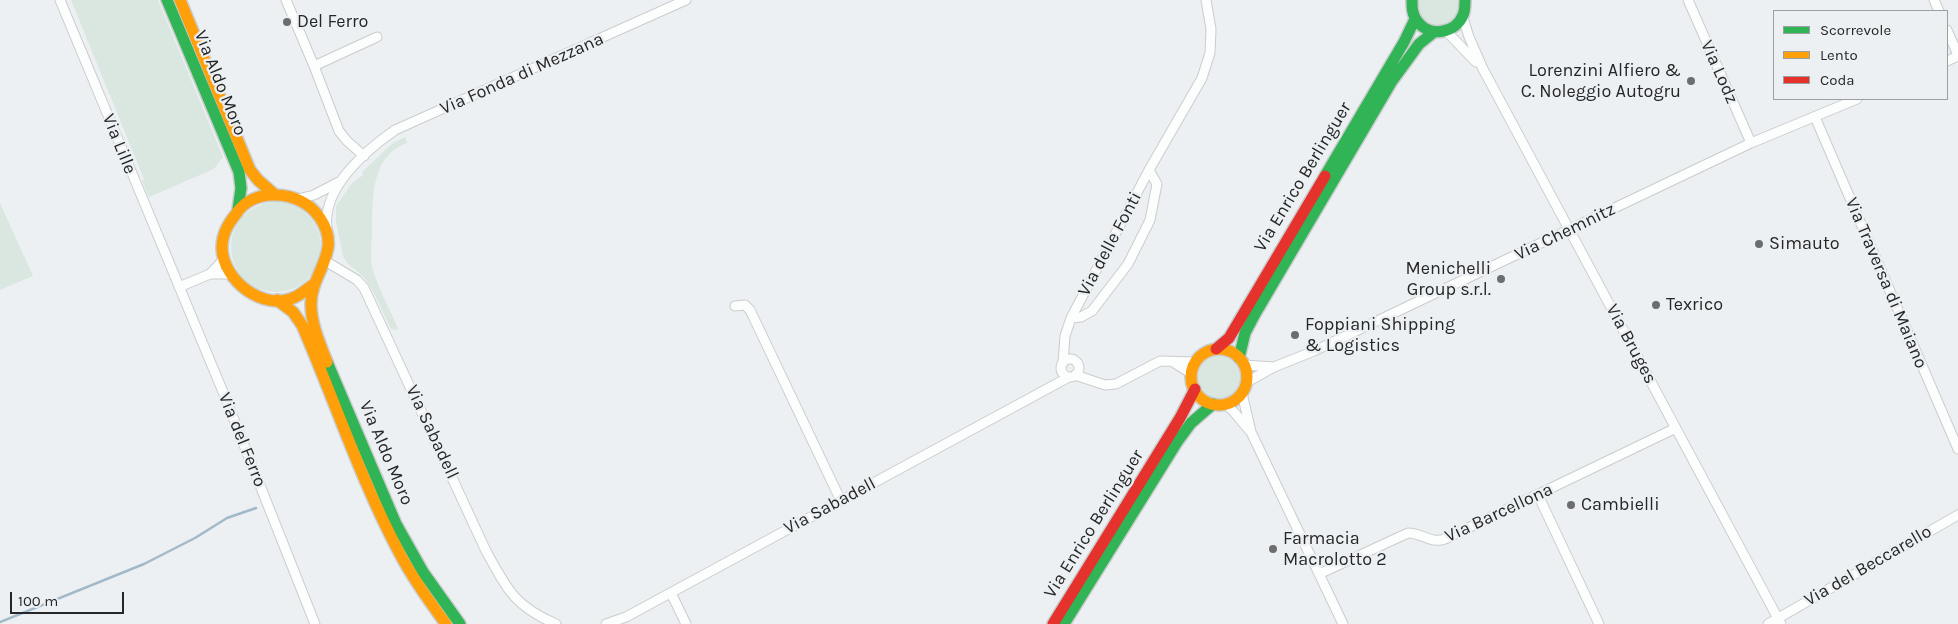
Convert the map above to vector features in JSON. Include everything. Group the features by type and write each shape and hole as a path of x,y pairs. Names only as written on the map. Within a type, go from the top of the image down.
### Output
{"main road":[{"name":"Via Aldo Moro","path":"167,0 239,172 241,188 238,209 225,229 222,244 224,258 230,274 239,286 259,298 277,300 296,296 314,284 323,272 329,252 328,236 317,214 298,199 274,194 258,197 238,209"},
{"name":"Via Aldo Moro","path":"180,0 250,170 274,194"},
{"path":"1412,0 1411,9 1415,19 1422,27 1434,32 1446,31 1455,27 1463,18 1465,0"},
{"name":"Via Enrico Berlinguer","path":"1196,362 1229,338 1238,324 1408,36 1415,19"},
{"name":"Via Enrico Berlinguer","path":"1244,388 1247,374 1242,362 1245,332 1392,81 1419,44 1434,32"},
{"name":"Via Aldo Moro","path":"314,284 311,296 312,316 320,343 380,488 404,539 427,577 460,624"},
{"name":"Via Aldo Moro","path":"277,300 293,312 302,325 371,492 395,544 417,584 446,624"},
{"path":"1216,349 1229,351 1242,362"},
{"path":"1196,362 1192,374 1195,389 1202,399 1213,404 1225,404 1236,399 1244,388"},
{"name":"Via Enrico Berlinguer","path":"1053,624 1180,418 1195,389"},
{"name":"Via Enrico Berlinguer","path":"1064,624 1177,442 1191,423 1213,404"}],"street":[{"name":"Via Lille","path":"60,0 179,287"},
{"path":"286,0 339,131 347,142 364,156 342,180 329,202 326,218 328,236"},
{"name":"Via Fonda di Mezzana","path":"364,156 395,130 686,0"},
{"name":"Via delle Fonti","path":"1064,364 1066,330 1071,318 1149,170 1202,78 1210,53 1211,29 1206,0"},
{"name":"Via Lodz","path":"1688,0 1751,143"},
{"name":"Via Bruges","path":"1463,18 1483,70 1780,621"},
{"name":"Via Bruges","path":"1446,31 1483,70"},
{"path":"1948,32 1958,55"},
{"path":"314,66 376,37"},
{"name":"Via Chemnitz","path":"1244,388 1274,368 1314,352 1751,143 1855,100"},
{"name":"Via Traversa di Maiano","path":"1815,117 1958,449"},
{"name":"Via delle Fonti","path":"1071,318 1085,315 1092,311 1128,264 1150,220 1157,184 1149,170"},
{"path":"298,199 314,195 342,180"},
{"path":"210,274 224,258"},
{"name":"Via Sabadell","path":"327,262 352,277 364,288 486,551 506,589 520,604 538,616 556,624"},
{"path":"179,287 210,274 230,274"},
{"name":"Via del Ferro","path":"179,287 223,392 315,624"},
{"path":"735,306 745,305 750,310 841,501"},
{"path":"1052,385 1064,364 1075,361 1074,374"},
{"path":"1064,364 1063,374 1074,374 1105,385 1112,385 1157,362 1196,362"},
{"path":"1172,362 1192,374"},
{"name":"Via Chemnitz","path":"1242,362 1274,368"},
{"name":"Via Sabadell","path":"606,624 626,617 1074,374"},
{"path":"1244,388 1251,432"},
{"path":"1225,404 1251,432 1343,624"},
{"name":"Via Barcellona","path":"1319,574 1408,533 1434,541 1445,539 1676,428"},
{"path":"1538,495 1599,624"},
{"name":"Via del Beccarello","path":"1768,624 1780,621 1958,514"},
{"path":"671,592 686,624"}],"shaded area":[{"path":"71,0 158,0 223,157 214,169 149,197 142,181 144,179"},
{"path":"1418,0 1460,0 1459,11 1454,19 1447,24 1438,26 1430,24 1423,19 1419,11"},
{"path":"405,137 407,143 395,149 386,158 376,180 371,251 375,278 399,330 391,329 374,293 363,276 348,264 343,256 336,222 336,206 352,183 363,175 362,172 393,143"},
{"path":"276,202 293,206 308,215 317,230 321,247 317,264 308,279 293,288 276,292 259,288 244,279 235,264 231,247 235,230 244,215 259,206"},
{"path":"0,203 33,276 0,290"},
{"path":"1223,356 1231,359 1237,365 1240,377 1237,389 1231,395 1215,398 1207,395 1201,389 1198,373 1201,365 1207,359"}],"waterway":[{"path":"0,622 144,564 195,538 227,518 256,508"}],"traffic: fast":[{"path":"167,0 239,172 241,188 238,209"},
{"path":"1412,0 1416,19 1423,27 1436,32 1449,29 1460,21 1464,12 1465,0"},
{"path":"1325,176 1404,42 1415,19"},
{"path":"1239,358 1245,333 1255,314 1392,81 1419,44 1434,32"},
{"path":"327,362 396,524 423,572 460,624"},
{"path":"1064,624 1177,442 1191,423 1213,404"}],"traffic: slow":[{"path":"180,0 250,170 274,194"},
{"path":"314,284 303,293 283,301 259,297 247,291 237,282 229,272 224,260 222,243 228,225 243,205 258,197 269,195 288,196 306,204 320,218 326,230 327,252 312,293 311,311 314,326 327,362"},
{"path":"277,300 293,312 302,325 386,526 410,572 446,624"},
{"path":"1219,349 1239,357 1247,377 1239,397 1219,405 1199,397 1191,377 1199,357 1219,349"}],"traffic: jam":[{"path":"1216,349 1229,338 1325,176"},
{"path":"1053,624 1180,418 1195,389"}],"place":[{"name":"Del Ferro","path":"287,22"},
{"name":"Lorenzini Alfiero & C. Noleggio Autogru","path":"1691,81"},
{"name":"Simauto","path":"1759,244"},
{"name":"Menichelli Group s.r.l.","path":"1501,279"},
{"name":"Texrico","path":"1656,305"},
{"name":"Foppiani Shipping & Logistics","path":"1295,335"},
{"name":"Cambielli","path":"1571,505"},
{"name":"Farmacia Macrolotto 2","path":"1273,549"}]}
